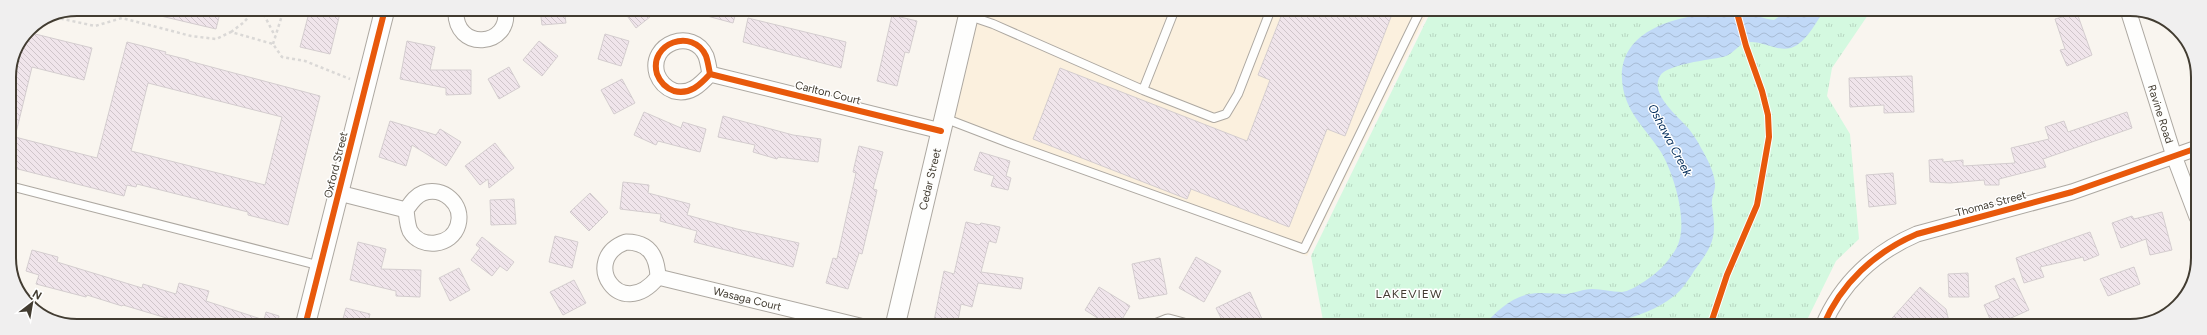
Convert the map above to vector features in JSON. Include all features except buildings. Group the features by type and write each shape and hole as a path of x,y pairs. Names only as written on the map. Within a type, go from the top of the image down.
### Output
{"street":[{"name":"Oxford Street","path":"307,319 322,266 383,16"},
{"path":"456,16 457,24 461,31 471,38 484,40 498,33 503,27 506,16"},
{"name":"Cedar Street","path":"897,319 969,16"},
{"name":"Ravine Road","path":"2130,16 2174,156 2191,201"},
{"name":"Carlton Court","path":"710,74 942,125"},
{"name":"Thomas Street","path":"1827,319 1843,290 1864,267 1904,240 1917,234 2072,192 2191,150"},
{"path":"339,194 406,210"},
{"name":"Wasaga Court","path":"658,277 831,319"}],"lane":[{"path":"979,16 1143,90 1214,118 1226,114 1238,94 1267,16"},
{"path":"1143,90 1172,16"},
{"path":"942,125 1009,143 1304,248 1418,16"},
{"path":"16,188 322,266"}],"path":[{"path":"60,18 95,26 122,18 191,36 216,38 231,32 244,23 250,16"},
{"path":"265,16 275,36"},
{"path":"273,44 282,16"},
{"path":"231,32 273,44 282,57 305,61 366,86"}],"shaded area":[{"path":"950,16 1426,16 1307,256 953,120 973,22"}],"green space":[{"path":"1429,16 1867,16 1832,68 1827,96 1850,134 1859,239 1836,261 1807,319 1323,319 1311,256"}],"water":[{"name":"Oshawa Creek","path":"1697,16 1756,16 1774,20 1780,16 1820,16 1805,38 1791,48 1786,49 1751,42 1743,44 1723,57 1671,68 1660,76 1658,90 1662,98 1697,140 1711,167 1715,182 1712,201 1714,234 1712,241 1706,254 1680,291 1654,308 1624,319 1490,319 1504,306 1522,296 1538,293 1566,294 1592,289 1622,292 1627,291 1639,285 1662,268 1677,247 1680,237 1681,212 1675,185 1666,161 1656,144 1639,122 1625,98 1623,88 1623,66 1630,48 1644,35 1662,25 1683,18"}],"cycle path":[{"path":"307,319 383,16"},
{"path":"1712,319 1727,275 1757,205 1769,137 1768,115 1762,91 1746,46 1738,16"},
{"path":"710,74 702,82 690,90 685,92 674,91 660,80 657,74 656,63 659,54 665,47 673,42 692,42 700,47 706,56 710,74 941,131"},
{"path":"1826,319 1839,296 1861,271 1887,250 1917,234 2072,192 2191,150"}],"district":[{"name":"LAKEVIEW","path":"1409,294"}]}
